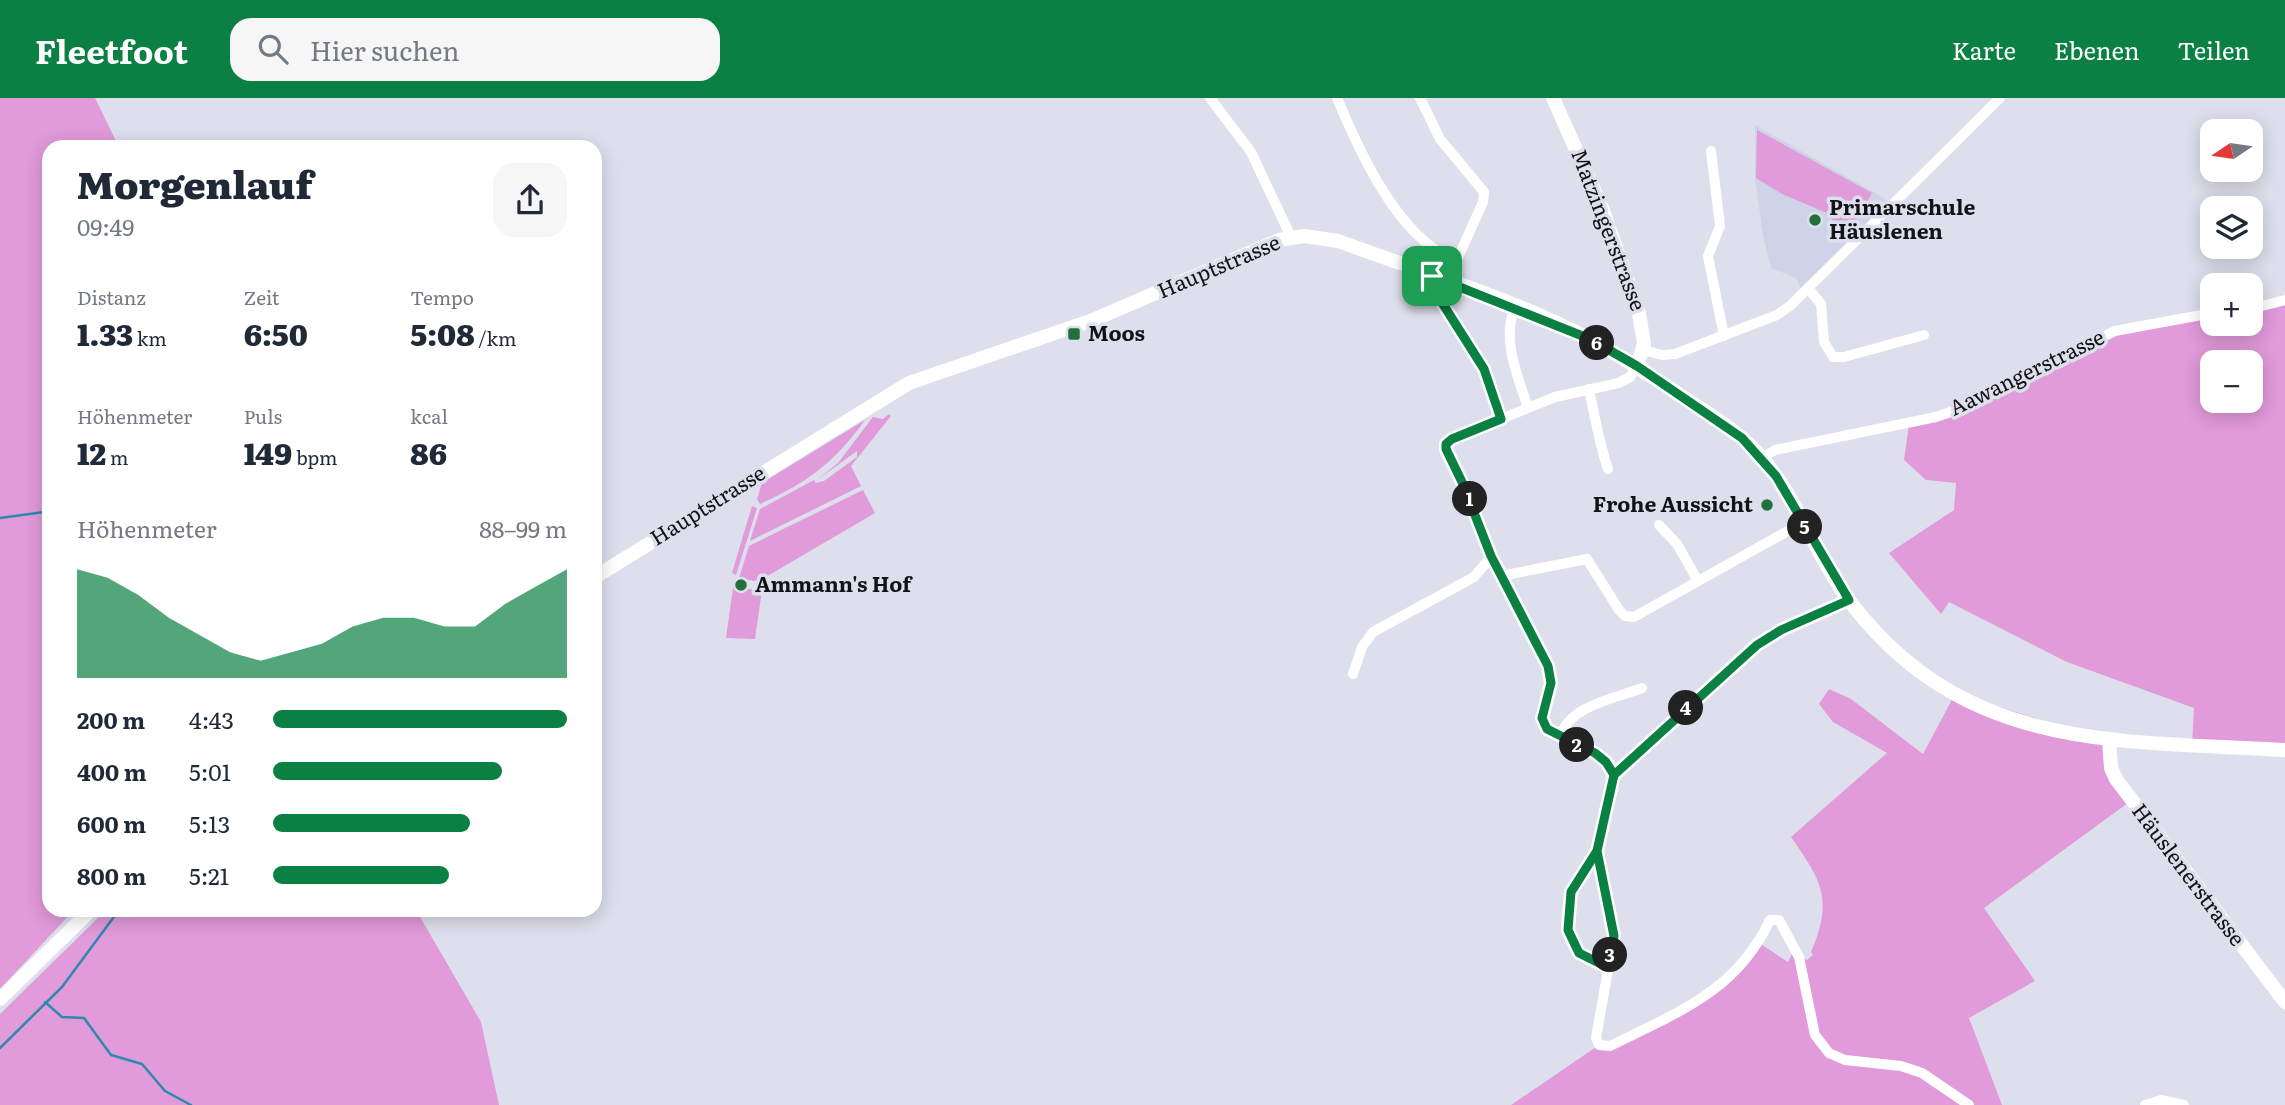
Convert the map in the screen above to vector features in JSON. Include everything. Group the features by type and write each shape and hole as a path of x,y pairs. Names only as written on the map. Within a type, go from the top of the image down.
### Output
{"street":[{"path":"1210,98 1251,152 1291,237"},
{"path":"1338,98 1354,138 1387,195 1426,245 1437,254 1456,261"},
{"path":"1420,98 1440,139 1484,192 1483,202 1447,282"},
{"name":"Matzingerstrasse","path":"1553,98 1579,151 1643,325 1643,350 1637,366"},
{"path":"1643,350 1670,356 1777,314 1808,288 2000,98"},
{"path":"1711,151 1720,226 1708,257 1724,336"},
{"name":"Hauptstrasse","path":"602,573 909,383 1093,320 1291,237 1338,240 1516,307 1590,339 1637,366 1733,431 1763,457 1849,600 1904,657 1955,694 2024,724 2061,734 2109,740"},
{"path":"1432,276 1434,290 1484,369 1501,419"},
{"path":"1808,288 1821,304 1824,342 1833,357 1843,357 1924,335"},
{"path":"2263,306 2285,300"},
{"path":"1516,307 1511,319 1510,342 1528,408"},
{"name":"Aawangerstrasse","path":"1763,457 1775,450 1936,417 1959,409 2115,331 2200,315"},
{"path":"1614,775 1606,762 1595,753 1547,729 1542,718 1551,683 1548,666 1491,556 1445,447 1452,439 1564,394 1625,381 1637,366"},
{"path":"1589,389 1598,425 1597,433 1608,469"},
{"path":"1501,576 1587,559 1619,610 1629,617 1637,616 1802,523"},
{"path":"1658,525 1677,544 1698,581"},
{"path":"1353,674 1362,646 1373,632 1474,577 1491,556"},
{"path":"1607,967 1579,953 1568,930 1571,892 1597,851 1614,775 1757,645 1788,627 1849,600"},
{"path":"1560,737 1564,727 1580,712 1642,688"},
{"path":"2109,740 2285,750"},
{"name":"Häuslenerstrasse","path":"2109,740 2110,768 2116,779 2285,1002"},
{"path":"1597,851 1614,936 1596,1038 1599,1045 1610,1046 1691,1006 1725,984 1744,965 1770,920 1779,920 1800,957 1815,1035 1829,1053 1844,1060 1912,1070 1969,1105"},
{"path":"0,999 83,917"},
{"path":"2144,1105 2161,1100 2184,1105"}],"shaded area":[{"path":"0,98 95,98 116,140 42,140 42,917 67,917 0,989"},
{"name":"Primarschule Häuslenen","path":"1755,125 1884,198 1886,204 1801,288 1796,278 1771,268 1763,236 1755,178"},
{"path":"1757,130 1872,193 1851,230 1826,216 1827,213 1782,194 1756,178"},
{"path":"2285,300 2285,750 2192,745 2194,708 2067,662 1949,602 1941,614 1889,553 1954,510 1956,483 1926,480 1904,460 1909,424 1936,417 2089,341 2200,316 2200,336 2263,336 2263,306"},
{"path":"889,414 891,416 851,466 861,486 750,541 760,509 814,480 816,483 824,481 857,457 857,451 817,480 838,463 873,417 883,419"},
{"path":"865,420 819,470 792,488 760,504 757,499 762,483"},
{"path":"863,490 875,513 764,578 754,581 739,578 749,546"},
{"path":"752,506 757,508 736,575 732,573"},
{"path":"733,588 762,590 755,639 726,638"},
{"path":"1829,689 1851,699 1923,754 1955,694 2109,740 2108,751 2132,800 1984,908 2035,981 1969,1018 2002,1105 1511,1105 1599,1045 1691,1006 1759,943 1788,962 1796,946 1800,957 1807,960 1813,955 1811,952 1822,918 1821,891 1817,878 1791,837 1887,753 1833,722 1819,704"},
{"path":"99,917 420,917 481,1022 499,1105 0,1105 0,1014"}],"waterway":[{"path":"0,518 42,512"},
{"path":"0,1048 62,987 114,917"},
{"path":"45,1002 62,1017 84,1018 111,1055 142,1064 165,1091 191,1105"}],"place":[{"name":"Primarschule Häuslenen","path":"1815,220"},
{"name":"Moos","path":"1074,334"},
{"name":"Frohe Aussicht","path":"1767,505"},
{"name":"Ammann's Hof","path":"741,585"}],"route":[{"path":"1432,276 1434,290 1484,369 1501,419 1452,439 1447,442 1446,449 1469,497 1491,556 1548,666 1551,683 1542,718 1547,729 1595,753 1606,762 1614,775 1597,851 1571,892 1568,930 1579,953 1607,967 1614,936 1597,851 1604,813 1614,775 1736,661 1757,645 1781,630 1849,600 1776,476 1763,457 1742,438 1637,366 1590,339 1506,303 1432,276"}]}
